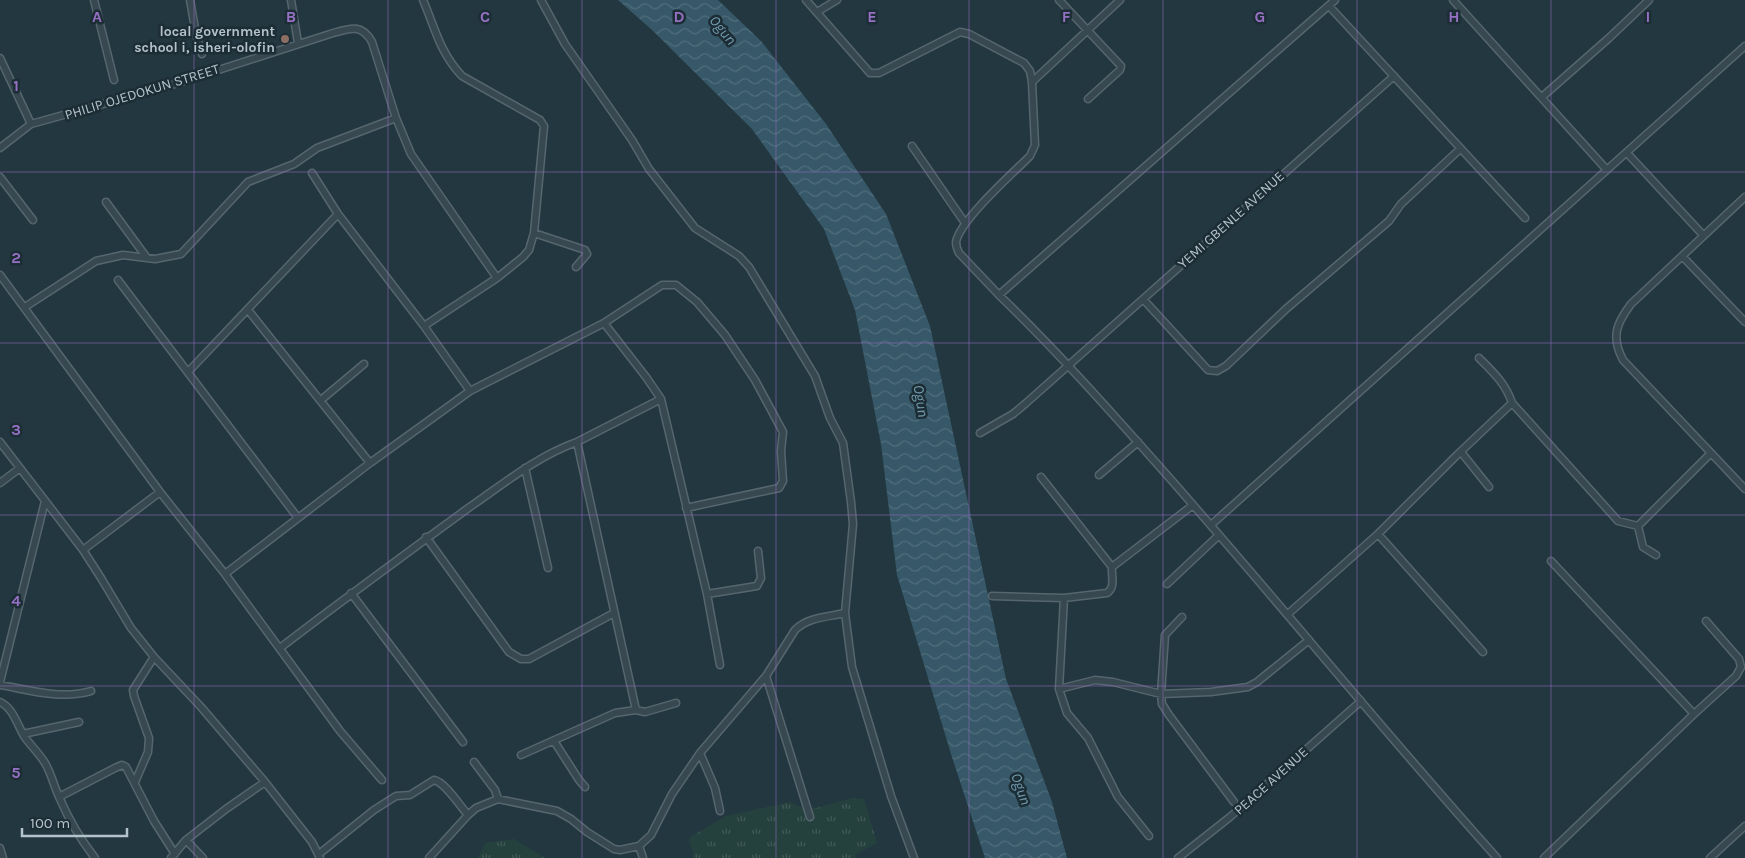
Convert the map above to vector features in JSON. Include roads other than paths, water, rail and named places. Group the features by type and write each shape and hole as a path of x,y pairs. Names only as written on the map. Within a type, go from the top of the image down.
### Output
{"street":[{"path":"94,0 114,80"},
{"path":"190,0 196,34 202,54"},
{"path":"291,0 298,44"},
{"path":"423,0 438,42 448,59 462,76 542,122 543,134 534,233 529,250 497,278 424,326"},
{"path":"541,0 566,44 632,140 649,169 695,228 739,256 749,267 816,376 830,418 843,442 851,502 852,524 845,613 852,667 891,796 914,858"},
{"path":"806,0 870,73 879,73 955,34 964,32 1024,63 1030,71 1032,82 1035,145 1030,156 965,223 956,241 956,248 1068,365 1138,442 1288,614 1405,754 1497,858"},
{"path":"817,12 837,0"},
{"path":"1059,0 1121,66 1120,70 1088,99"},
{"path":"1032,82 1120,0"},
{"path":"999,295 1335,0"},
{"path":"1453,0 1607,170"},
{"path":"1542,97 1649,0"},
{"path":"1329,6 1524,218"},
{"name":"PHILIP OJEDOKUN STREET","path":"0,148 31,124 174,84 353,28 364,32 372,42 396,118 411,154 497,278"},
{"path":"1211,525 1745,46"},
{"path":"0,58 31,124"},
{"name":"YEMI GBENLE AVENUE","path":"980,434 1013,414 1394,76"},
{"path":"24,307 96,260 123,255 155,260 181,254 248,182 294,164 317,148 396,118"},
{"path":"912,146 965,223"},
{"path":"1143,299 1208,370 1217,371 1226,366 1286,309 1389,221 1401,204 1460,149"},
{"path":"1627,153 1703,235"},
{"path":"312,173 338,214 424,326 470,391"},
{"path":"0,177 33,220"},
{"path":"1745,197 1631,304 1621,318 1617,328 1616,341 1623,360 1745,490"},
{"path":"106,202 147,258"},
{"path":"188,372 338,214"},
{"path":"534,233 585,250 588,254 576,267"},
{"path":"1682,256 1745,322"},
{"path":"0,275 160,492 225,574 340,732 382,780"},
{"path":"118,280 298,518"},
{"path":"225,574 370,462 470,391 604,322 662,285 676,285 697,302 725,334 755,380 784,432 781,451 783,481 779,488 686,508"},
{"path":"248,310 370,462"},
{"path":"604,322 646,376 661,399 707,594 720,665"},
{"path":"1479,358 1500,380 1508,392 1512,403 1618,521 1638,526"},
{"path":"321,400 364,364"},
{"path":"280,648 426,537 525,468 564,446 577,442 661,399"},
{"path":"1288,614 1378,534 1512,403"},
{"path":"0,442 83,550 102,578 131,628 154,657 201,707 265,782 312,842 320,856 374,810 396,796 410,795 434,780 444,786 468,815"},
{"path":"577,442 636,710"},
{"path":"1099,475 1138,442"},
{"path":"1461,452 1489,486"},
{"path":"1638,526 1711,453"},
{"path":"0,483 20,468"},
{"path":"525,468 548,568"},
{"path":"992,596 1064,598 1110,592 1113,586 1112,567 1041,477"},
{"path":"83,550 160,492"},
{"path":"45,501 0,684 61,695 91,691"},
{"path":"1112,567 1193,505"},
{"path":"1638,526 1643,547 1656,555"},
{"path":"1378,534 1483,652"},
{"path":"1167,584 1220,535"},
{"path":"426,537 509,652 521,659 529,659 614,613"},
{"path":"707,594 757,586 761,578 758,551"},
{"path":"1551,561 1694,714"},
{"path":"352,593 463,742"},
{"path":"1064,598 1059,688 1067,714 1088,738 1118,797 1148,836"},
{"path":"429,858 476,808 498,799 557,811 614,849 620,850 639,846 651,835 672,794 700,753 766,676 795,630 801,624 810,620 845,613"},
{"path":"1182,617 1165,635 1162,704 1234,802"},
{"path":"1544,858 1736,676 1741,667 1739,659 1706,621"},
{"path":"1059,688 1095,680 1113,682 1161,694 1211,692 1248,687 1257,682 1309,640"},
{"path":"135,782 148,752 149,738 134,696 134,690 154,657"},
{"path":"766,676 810,817"},
{"name":"PEACE AVENUE","path":"1178,858 1230,817 1361,701"},
{"path":"0,702 10,710 23,734 44,762 53,778 59,797 82,841 95,858"},
{"path":"521,754 615,713 636,710 644,712 676,703"},
{"path":"23,734 79,722"},
{"path":"554,741 578,780 585,787"},
{"path":"700,753 714,788 720,811"},
{"path":"474,762 495,790 498,799"},
{"path":"59,797 122,765 126,767 173,856 186,840 226,808 265,782"},
{"path":"1710,858 1745,826"},
{"path":"186,840 203,858"},
{"path":"639,846 643,858"},
{"path":"0,848 3,858"}],"water":[{"name":"Ogun","path":"618,0 718,0 761,41 826,124 886,214 930,326 1006,679 1052,802 1067,858 985,858 951,754 897,575 881,444 855,310 824,229 752,129 652,30"}],"place":[{"name":"local government school i, isheri-olofin","path":"285,39"}]}
